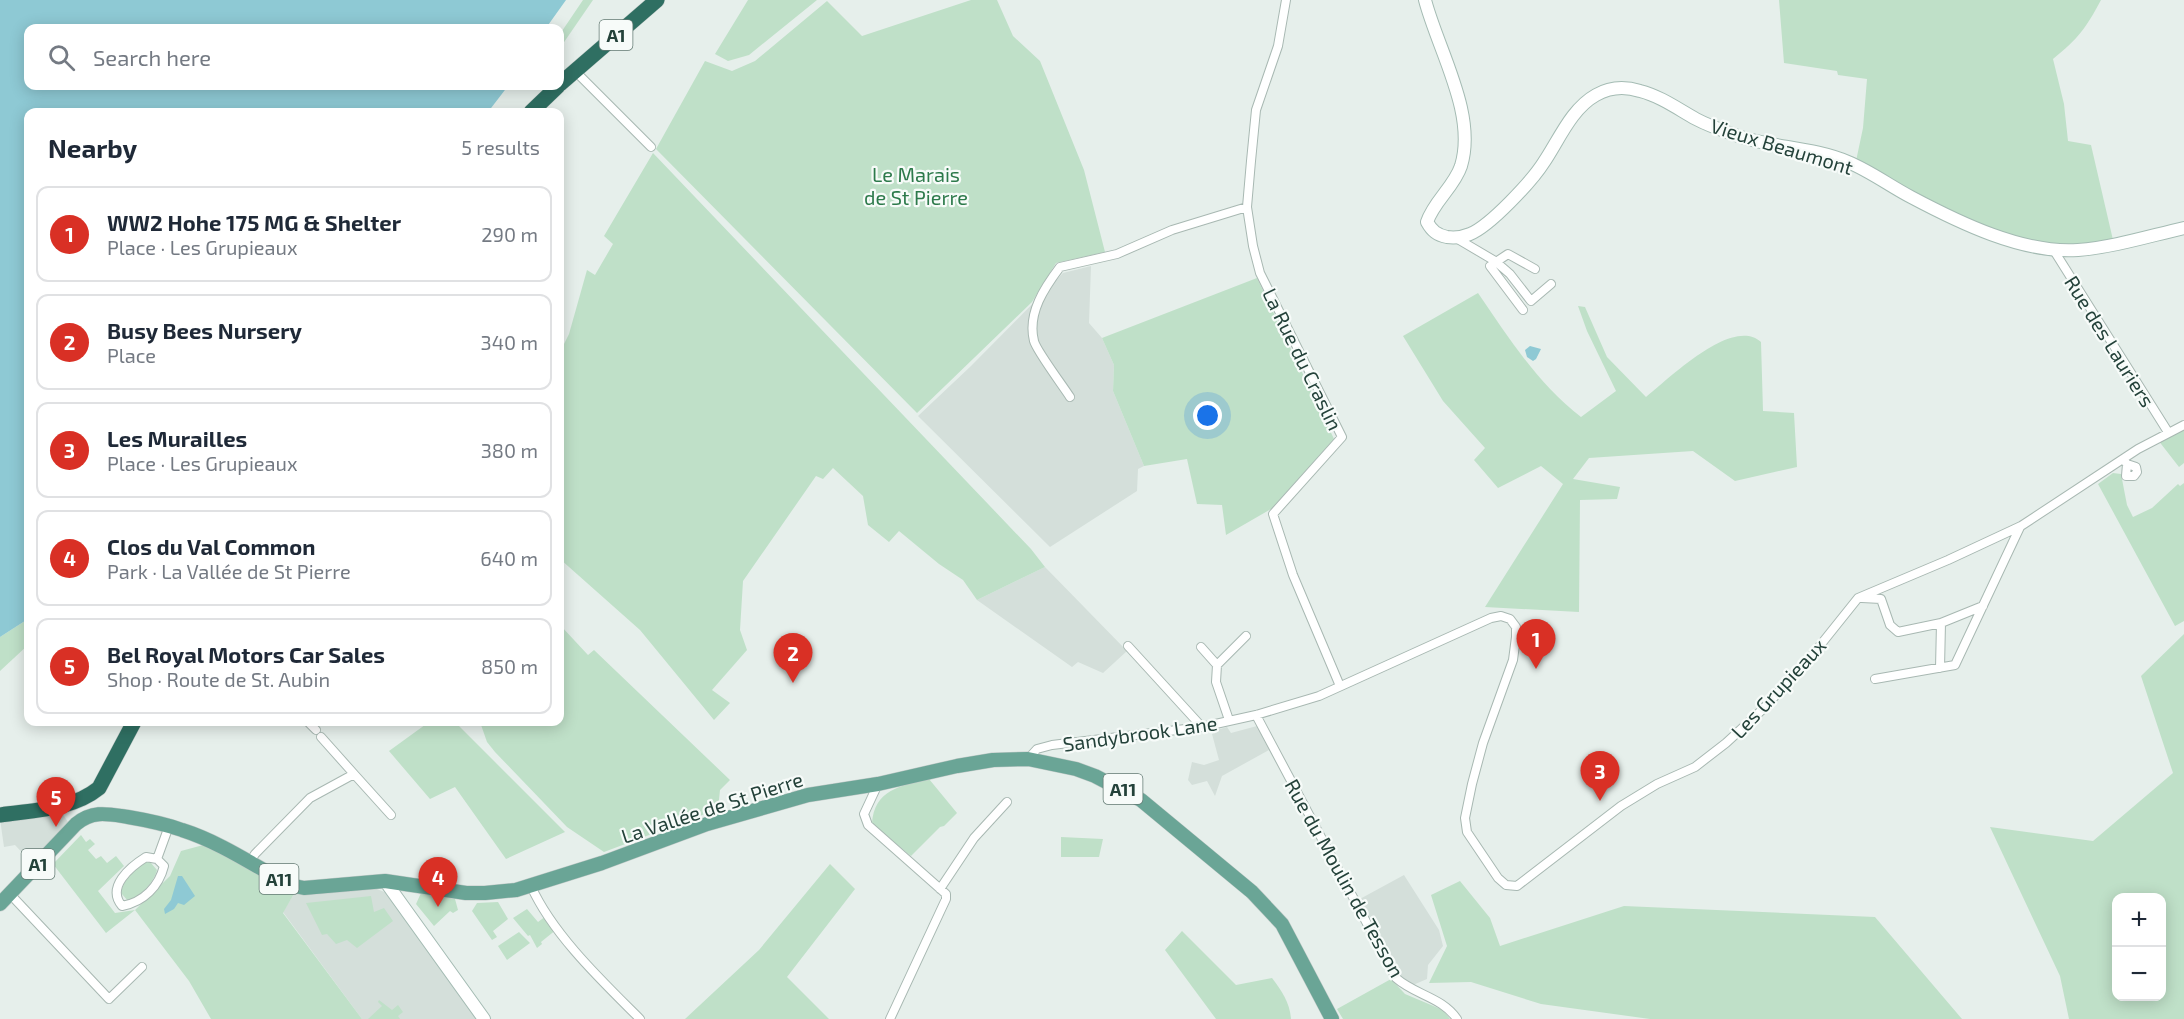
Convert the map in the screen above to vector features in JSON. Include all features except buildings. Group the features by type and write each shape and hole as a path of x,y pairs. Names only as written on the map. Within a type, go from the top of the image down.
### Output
{"highway":[{"name":"A1","path":"564,80 657,0"},
{"name":"A1","path":"535,108 554,90"},
{"path":"0,814 63,806 99,786 132,726"},
{"path":"0,808 72,796 99,786"}],"main road":[{"name":"La Vallée de St Pierre","path":"80,821 103,813 169,826 205,839 290,885 304,888 385,881 466,893 485,893 531,886 631,853 707,824 808,795 878,784 993,760 1028,759 1085,772 1141,800 1252,892 1282,924 1332,1019"},
{"path":"99,786 99,801 103,813"},
{"path":"63,806 80,821"},
{"name":"A1","path":"0,904 80,821"}],"street":[{"name":"La Rue du Craslin","path":"1286,0 1278,46 1256,110 1247,207 1260,273 1342,437 1273,514 1293,575 1340,686"},
{"path":"1425,0 1454,82 1462,119 1464,147 1457,176 1430,214 1427,222 1436,233 1456,237 1495,261 1510,274 1531,301 1551,284"},
{"path":"574,70 651,147"},
{"name":"Vieux Beaumont","path":"1456,237 1470,234 1485,224 1517,195 1534,176 1581,106 1595,95 1623,87 1663,100 1699,120 1738,136 1849,162 1912,198 1961,221 2018,242 2054,249 2077,250 2120,243 2184,228"},
{"path":"1070,397 1034,341 1034,316 1043,289 1060,267 1117,254 1172,230 1247,207"},
{"name":"Rue des Lauriers","path":"2054,249 2168,432"},
{"path":"1524,310 1490,266 1508,254 1535,269"},
{"name":"Les Grupieaux","path":"1256,715 1319,696 1491,618 1501,616 1510,619 1516,627 1513,660 1483,743 1465,818 1467,832 1498,878 1506,885 1517,886 1621,806 1657,784 1695,767 1726,743 1763,709 1810,658 1858,598 1948,560 2020,526 2125,462 2168,432 2184,425"},
{"path":"1875,680 1955,665 2020,526"},
{"path":"1858,598 1881,599 1890,625 1898,632 1941,623 1983,606"},
{"path":"1940,668 1941,623"},
{"path":"1216,665 1246,636"},
{"path":"1128,646 1202,727"},
{"path":"1201,647 1216,665 1216,682 1229,720"},
{"name":"Sandybrook Lane","path":"1028,759 1037,749 1052,745 1202,727 1256,715"},
{"name":"Rue du Moulin de Tesson","path":"1256,715 1396,978 1414,992 1435,999 1451,1011 1457,1019"},
{"path":"312,726 391,815"},
{"path":"249,862 310,798 354,774"},
{"path":"878,784 864,814 868,825 946,894 946,899 890,1019"},
{"path":"940,889 974,838 1007,802"},
{"path":"157,859 169,826"},
{"path":"147,857 157,859 164,866 157,886 144,897 122,906 117,900 115,891 118,883 147,857"},
{"path":"385,881 484,1019"},
{"path":"531,886 536,898 568,942 596,975 640,1019"},
{"path":"10,894 109,999 142,967"}],"shaded area":[{"path":"1091,266 1089,323 1102,338 1114,365 1113,391 1144,466 1138,469 1137,491 1050,547 918,416 1063,273"},
{"path":"1045,567 1127,651 1103,673 1078,662 1072,667 977,600"},
{"path":"1257,726 1269,750 1222,776 1215,796 1207,781 1192,785 1188,780 1192,762 1204,765 1219,760 1212,734 1227,727 1231,733"},
{"path":"62,813 70,825 32,863 15,845 4,847 0,819"},
{"path":"1404,875 1439,930 1443,946 1428,965 1427,979 1413,985 1401,976 1358,900"},
{"path":"374,888 387,893 476,1019 362,1019 283,912 295,892 312,895"}],"green space":[{"path":"583,0 593,0 564,42 564,28"},
{"path":"748,0 817,0 749,55 728,61 715,54"},
{"name":"Le Marais de St Pierre","path":"971,0 997,0 1013,36 1040,61 1084,170 1105,252 1056,263 1032,302 917,413 656,149 705,61 732,71 755,61 827,1 862,36"},
{"path":"1779,0 2101,0 2081,32 2053,59 2064,104 2068,141 2091,145 2113,240 2083,245 2053,246 2003,234 1952,212 1856,161 1863,128 1867,79 1838,75 1837,71 1784,63"},
{"path":"653,153 1031,549 1045,567 977,600 963,580 939,564 899,531 889,542 868,525 863,496 833,468 823,479 816,476 743,581 740,630 747,650 712,690 730,703 714,720 640,630 564,563 564,344 569,334 587,270 595,275 613,244 604,236"},
{"path":"1257,278 1334,439 1271,509 1226,535 1222,505 1197,504 1187,459 1144,466 1113,391 1114,365 1102,338"},
{"path":"1478,293 1537,375 1581,417 1616,391 1587,331 1578,306 1585,307 1607,357 1646,397 1701,353 1718,343 1734,337 1749,336 1761,342 1763,411 1794,413 1797,467 1735,481 1693,451 1589,458 1573,479 1620,487 1617,499 1580,500 1579,612 1485,607 1563,484 1541,466 1498,488 1474,460 1485,448 1443,401 1403,336"},
{"path":"2184,425 2184,463 2179,467 2158,440"},
{"path":"2113,473 2121,474 2127,505 2133,517 2152,508 2178,484 2180,486 2184,483 2184,621 2175,626 2098,484"},
{"path":"24,622 24,649 0,671 0,637"},
{"path":"564,629 588,655 594,650 730,780 720,790 718,809 604,852 567,827 487,742 481,726 564,726"},
{"path":"2184,634 2184,1019 2069,1019 2060,976 1990,827 2093,841 2173,773 2141,676"},
{"path":"423,726 459,726 565,832 506,859 455,787 430,799 389,751"},
{"path":"929,779 957,813 911,856 872,824 874,812 878,803 891,791"},
{"path":"81,835 86,842 90,839 95,844 88,850 96,859 101,856 107,863 116,856 124,866 98,891 115,913 135,910 106,933 53,864"},
{"path":"1061,837 1103,839 1099,857 1061,857"},
{"path":"207,844 295,892 283,913 362,1019 211,1019 189,981 135,910 170,876 181,851"},
{"path":"147,861 157,870 155,875 142,893 128,901 121,893 124,883"},
{"path":"830,864 855,889 787,977 829,1019 685,1019 759,950"},
{"path":"1460,881 1490,918 1500,946 1624,906 1875,917 1962,1019 1650,1019 1541,1004 1471,982 1429,983 1447,946 1431,895"},
{"path":"421,893 455,899 458,910 453,913 450,911 434,926 416,904"},
{"path":"371,896 374,912 384,908 393,921 357,948 347,940 336,944 327,934 322,935 306,903"},
{"path":"498,902 508,919 493,931 497,937 492,940 472,911 477,903"},
{"path":"527,909 538,922 546,916 557,929 537,948 530,935 528,936 513,918"},
{"path":"1182,931 1236,985 1272,978 1285,997 1291,1019 1216,1019 1165,950"},
{"path":"519,932 530,943 507,960 498,946"},
{"path":"1391,979 1405,994 1443,1010 1450,1019 1343,1019 1337,1009"},
{"path":"379,1000 392,1010 398,1005 403,1012 398,1016 400,1019 368,1019 382,1006"}],"water":[{"path":"0,0 566,0 549,24 24,24 24,90 505,90 491,108 24,108 24,622 0,637"},
{"path":"1530,346 1541,349 1533,361 1527,357 1525,350"},
{"path":"178,876 182,876 195,896 184,905 178,903 174,909 165,914 164,909 171,900"}],"place":[{"name":"WW2 Hohe 175 MG & Shelter","path":"1536,669"},
{"name":"Busy Bees Nursery","path":"793,683"},
{"name":"Les Murailles","path":"1600,801"},
{"name":"Bel Royal Motors Car Sales","path":"56,827"},
{"name":"Clos du Val Common","path":"438,907"}]}
